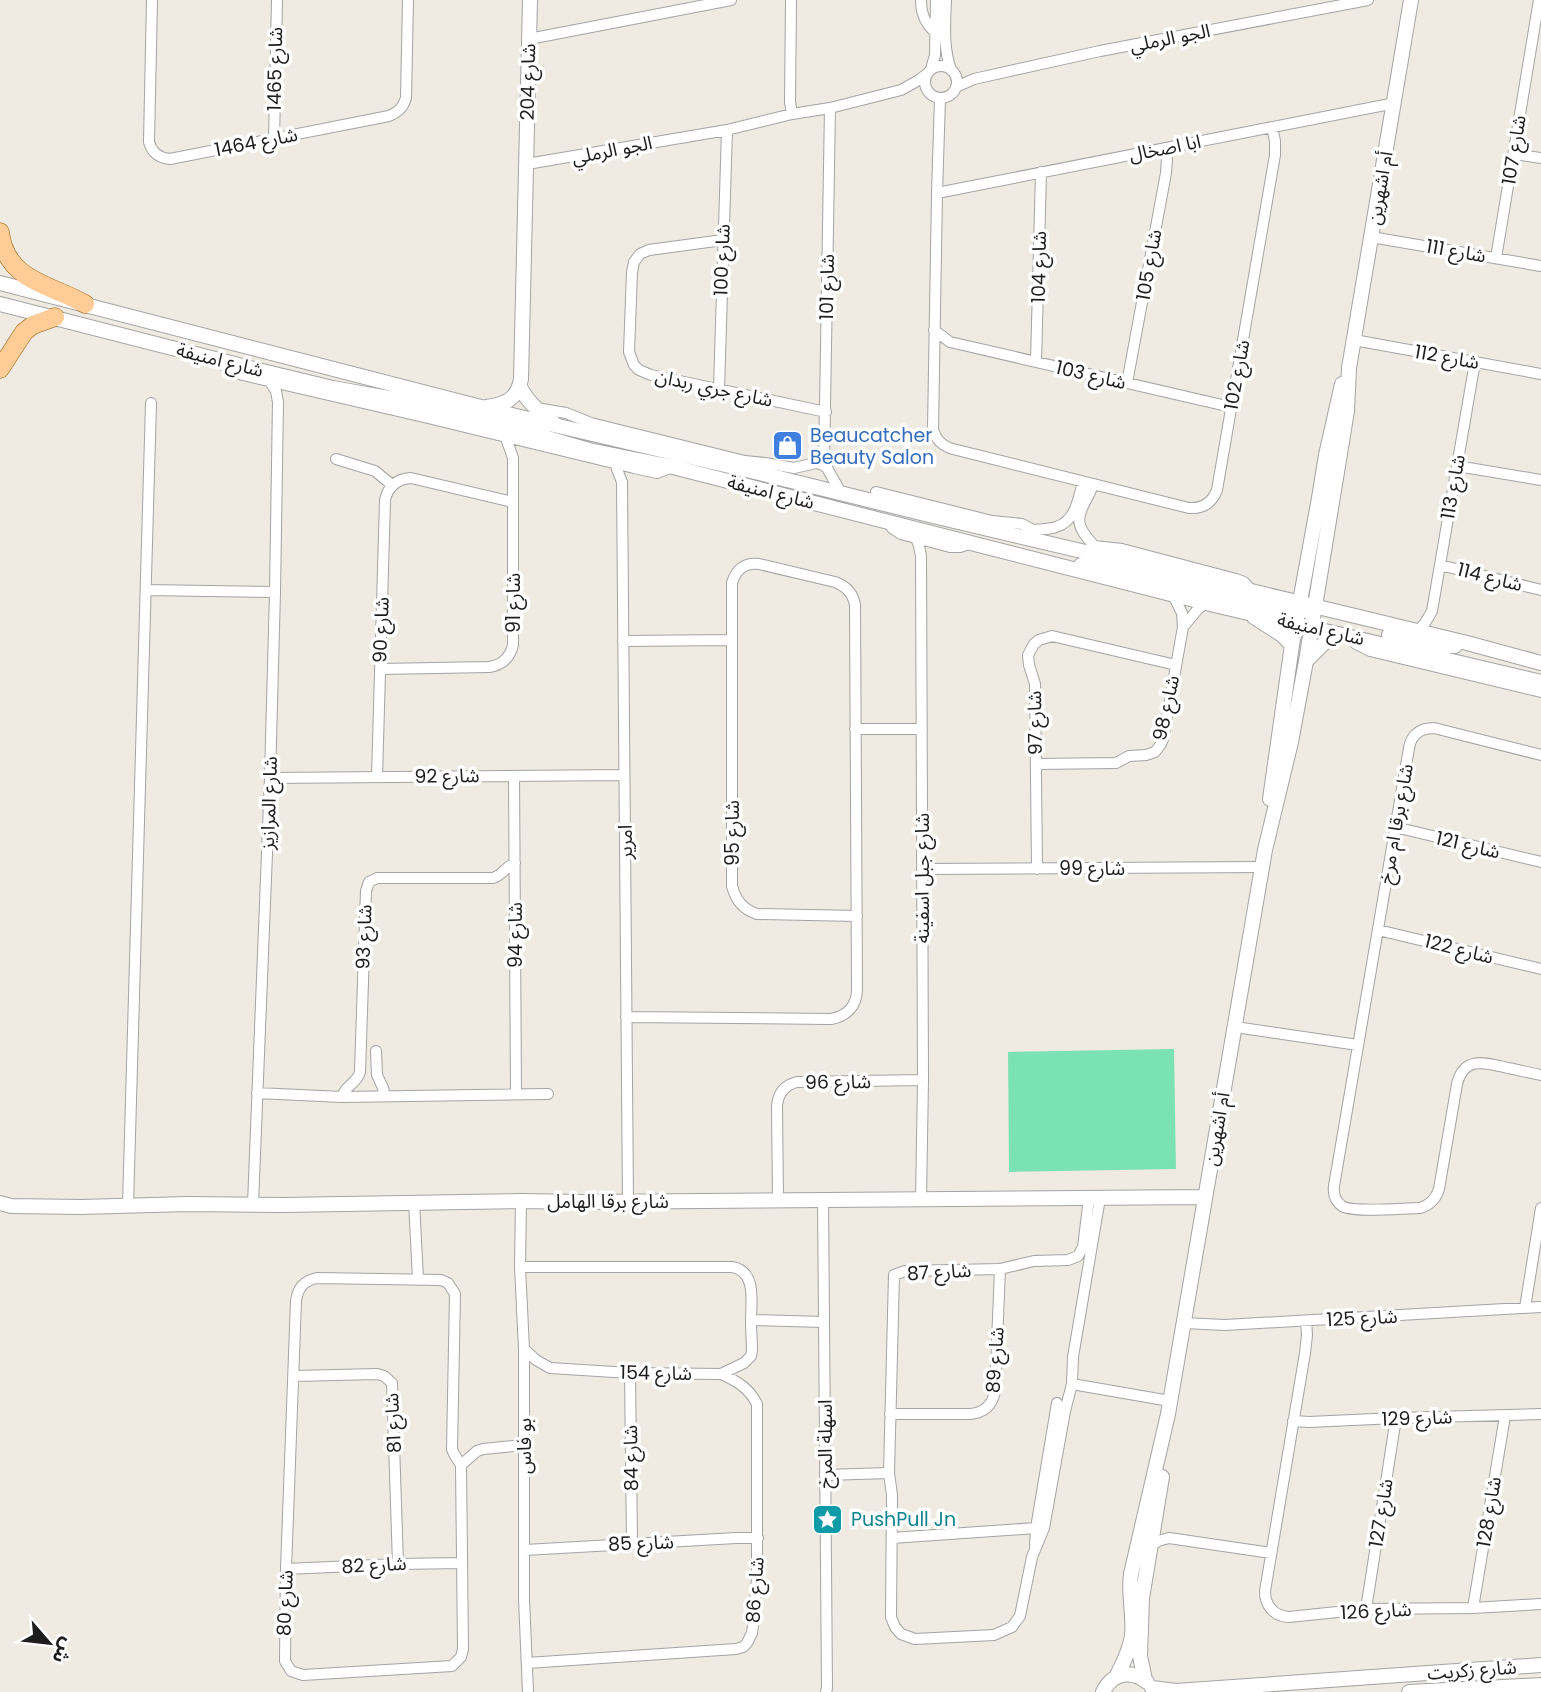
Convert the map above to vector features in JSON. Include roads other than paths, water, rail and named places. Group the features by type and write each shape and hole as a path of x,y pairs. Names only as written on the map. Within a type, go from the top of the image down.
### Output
{"main road":[{"path":"0,232 6,253 23,275 85,304"},
{"path":"0,369 24,332 33,325 55,317"}],"street":[{"name":"شارع 1464","path":"152,0 148,138 155,153 162,158 175,159 394,114 402,108 406,93 408,0"},
{"name":"شارع 1465","path":"274,139 277,0"},
{"name":"شارع 204","path":"527,164 530,0"},
{"path":"661,0 661,13"},
{"path":"529,39 731,0"},
{"path":"791,0 792,114"},
{"path":"921,0 924,19 936,33"},
{"path":"936,0 935,55 925,79 925,86 928,93 940,99 953,93 957,80 946,56 946,0"},
{"name":"الجو الرملي","path":"956,87 974,79 1100,51 1368,0"},
{"name":"شارع 107","path":"1496,258 1536,51 1539,0"},
{"name":"أم اشهرين","path":"1349,368 1410,4"},
{"path":"929,71 937,66 953,72"},
{"name":"الجو الرملي","path":"901,90 929,71"},
{"name":"الجو الرملي","path":"953,72 974,79"},
{"name":"الجو الرملي","path":"527,164 727,130 901,90 928,93"},
{"name":"شارع 102","path":"940,99 933,429 938,440 953,449 1189,508 1204,506 1212,499 1217,489 1275,155 1272,127"},
{"name":"ابا اصخال","path":"937,193 1395,103"},
{"name":"شارع 101","path":"824,466 830,108"},
{"name":"شارع 100","path":"719,390 727,130"},
{"name":"شارع 105","path":"1127,383 1166,173 1165,148"},
{"path":"1514,154 1541,158"},
{"path":"481,408 509,401 520,387 527,164"},
{"name":"شارع 104","path":"1036,362 1041,172"},
{"name":"شارع 111","path":"1371,237 1541,266"},
{"name":"شارع جري ربدان","path":"723,240 649,250 640,254 632,267 631,359 639,370 651,375 826,412"},
{"name":"شارع امنيفة","path":"0,283 481,408 759,472 1013,535 1098,551 1274,597 1345,635 1541,682"},
{"name":"شارع امنيفة","path":"0,303 218,359 309,386 394,399 503,425 581,447 673,467 1206,603 1247,612 1306,614 1416,632 1539,662"},
{"name":"شارع 103","path":"934,330 950,342 1231,407"},
{"name":"شارع 112","path":"1354,340 1541,374"},
{"path":"934,353 950,342"},
{"path":"218,359 229,370 238,374 291,386 309,386 521,442 657,473 673,467"},
{"name":"شارع 113","path":"1416,632 1432,611 1475,362"},
{"name":"شارع امنيفة","path":"1306,614 1306,570 1332,424 1349,368"},
{"name":"شارع امنيفة","path":"1306,614 1346,411 1349,368"},
{"name":"شارع المرازيز","path":"253,1204 275,592 278,402 276,391 270,382"},
{"path":"278,402 291,386"},
{"path":"520,387 534,407 558,425"},
{"path":"128,1205 151,403"},
{"path":"534,407 566,412 586,421 745,461 799,468 816,463 824,466 841,493"},
{"name":"شارع 91","path":"380,669 489,667 499,665 507,659 513,645 513,458 506,438"},
{"name":"شارع 91","path":"513,458 521,442"},
{"path":"581,447 607,462"},
{"path":"335,459 375,471 392,485 411,478 513,502"},
{"name":"امرير","path":"607,462 622,482 628,1202"},
{"path":"1457,466 1541,480"},
{"path":"759,472 784,467"},
{"path":"622,482 626,473 634,468"},
{"path":"1013,535 1055,527 1071,518 1089,483"},
{"path":"1089,483 1080,512 1079,526 1098,551"},
{"name":"شارع 90","path":"377,777 385,500 392,485"},
{"path":"876,492 992,521 1022,524 1033,530"},
{"path":"1298,706 1294,684 1321,528 1319,498"},
{"path":"888,522 896,532 955,548 972,543"},
{"name":"شارع جبل اسفينة","path":"916,538 921,556 921,1200"},
{"path":"921,556 932,542"},
{"name":"شارع 95","path":"626,1017 831,1019 841,1016 853,1005 857,995 857,916 855,729 855,605 852,595 845,587 835,582 749,564 736,573 732,583 734,894 743,907 757,914 857,916"},
{"name":"شارع 114","path":"1440,565 1541,590"},
{"path":"1065,567 1106,567 1430,646 1453,647 1468,643"},
{"path":"1274,597 1286,590 1306,570"},
{"path":"146,590 275,592"},
{"name":"شارع 98","path":"1036,765 1116,763 1129,756 1155,752 1163,740 1183,627 1180,607 1173,594"},
{"path":"1183,627 1206,603"},
{"path":"1432,611 1442,638"},
{"path":"1247,612 1282,635 1292,645"},
{"name":"أم اشهرين","path":"1266,845 1269,802 1292,645 1306,614"},
{"name":"أم اشهرين","path":"1150,1686 1140,1656 1129,1591 1131,1574 1169,1407 1266,845 1298,706 1306,661 1306,614"},
{"path":"1306,661 1324,643 1345,635 1370,651 1541,692"},
{"name":"شارع 97","path":"1037,869 1035,684 1028,660 1030,650 1045,637 1059,636 1176,665"},
{"path":"623,641 732,640"},
{"name":"شارع برقا ام مرخ","path":"1541,755 1434,728 1415,734 1410,743 1333,1190 1338,1202 1349,1209 1420,1208 1429,1205 1436,1198 1439,1189 1458,1079 1466,1068 1475,1063 1485,1063 1541,1075"},
{"path":"855,729 922,729"},
{"name":"شارع 92","path":"270,778 624,775"},
{"name":"شارع 94","path":"514,776 516,1093"},
{"name":"شارع 121","path":"1395,827 1541,862"},
{"name":"شارع 93","path":"342,1097 345,1089 358,1078 360,1072 366,891 369,882 377,878 493,878 515,863"},
{"name":"شارع 99","path":"922,869 1262,867"},
{"name":"شارع 122","path":"1378,930 1541,969"},
{"path":"1235,1027 1358,1045"},
{"path":"376,1051 377,1075 385,1096"},
{"name":"شارع 96","path":"778,1200 777,1106 784,1088 797,1082 923,1080"},
{"path":"257,1093 342,1097 548,1094"},
{"name":"شارع برقا الهامل","path":"4,1206 1205,1197"},
{"name":"شارع 87","path":"1095,1198 1073,1357 1072,1384 1044,1528 1030,1566 1022,1610 1017,1622 994,1635 915,1639 901,1634 891,1617 892,1491 889,1474 894,1275 905,1271 1000,1269 1026,1262 1068,1261 1077,1256 1083,1247 1095,1198"},
{"name":"اسهلة المرخ","path":"823,1199 827,1691"},
{"name":"بو فاس","path":"520,1201 524,1349 524,1599 528,1692"},
{"path":"414,1202 418,1279"},
{"path":"1525,1308 1541,1208"},
{"path":"520,1267 736,1267 744,1272 751,1286 752,1351 744,1363 721,1374"},
{"name":"شارع 89","path":"890,1414 975,1413 992,1402 995,1392 1000,1269"},
{"name":"شارع 80","path":"317,1278 418,1279 445,1281 455,1294 452,1449 461,1465 461,1657 455,1664 447,1667 303,1675 295,1673 288,1668 284,1657 296,1296 306,1282 317,1278"},
{"name":"شارع 125","path":"1184,1323 1225,1325 1541,1307"},
{"path":"751,1320 824,1322"},
{"name":"شارع 126","path":"1306,1321 1306,1344 1265,1596 1268,1606 1275,1613 1289,1617 1366,1609 1541,1604"},
{"name":"شارع 154","path":"524,1349 550,1368 630,1373 721,1374"},
{"name":"شارع 84","path":"630,1373 632,1543"},
{"name":"شارع 81","path":"294,1376 377,1374 392,1383 398,1564"},
{"name":"شارع 86","path":"527,1663 736,1649 743,1647 749,1639 753,1629 757,1578 757,1404 744,1386 721,1374"},
{"path":"1072,1384 1169,1407"},
{"name":"شارع 87","path":"1035,1549 1035,1528 1057,1403"},
{"name":"أم اشهرين","path":"1109,1684 1123,1665 1136,1624 1154,1524 1169,1407"},
{"name":"شارع 129","path":"1293,1421 1541,1414"},
{"name":"شارع 128","path":"1474,1608 1505,1416"},
{"name":"شارع 127","path":"1366,1609 1396,1418"},
{"path":"461,1465 483,1449 524,1446"},
{"path":"825,1475 889,1474"},
{"path":"1154,1524 1169,1538"},
{"path":"892,1538 1035,1528"},
{"name":"شارع 85","path":"525,1549 758,1538"},
{"path":"1150,1547 1169,1538 1271,1553"},
{"name":"شارع 82","path":"286,1569 462,1563"},
{"name":"شارع زكريت","path":"1109,1684 1131,1674 1150,1686 1182,1691 1541,1665"},
{"path":"1090,1692 1109,1684"},
{"name":"شارع زكريت","path":"1409,1692 1541,1685"}],"place":[{"name":"Beaucatcher Beauty Salon","path":"787,446"},
{"name":"PushPull Jn","path":"828,1519"}]}
